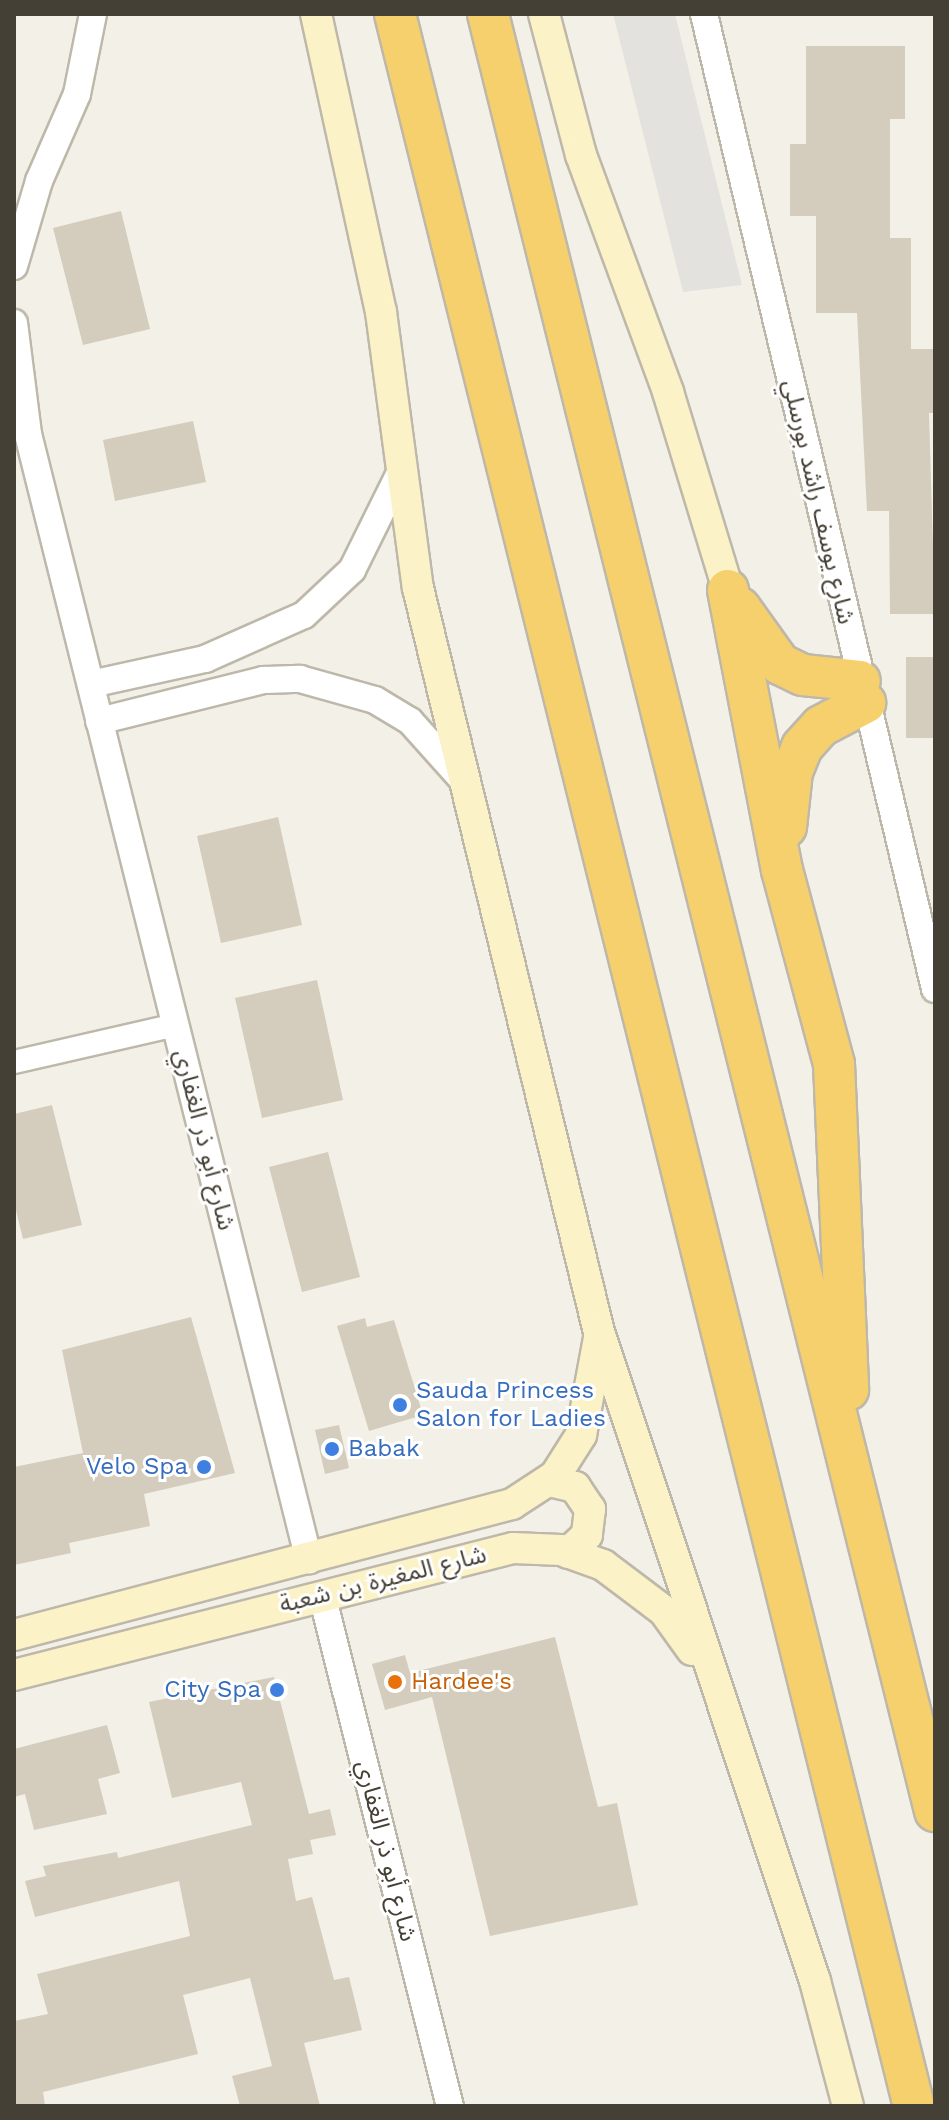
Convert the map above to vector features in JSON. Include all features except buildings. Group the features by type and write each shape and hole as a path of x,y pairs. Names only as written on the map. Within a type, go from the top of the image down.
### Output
{"highway":[{"path":"383,14 418,108"},
{"path":"395,14 914,2106"},
{"path":"488,14 935,1811"},
{"path":"728,590 782,870 834,1064 851,1474"},
{"path":"728,590 780,664 803,675 862,692"},
{"path":"782,870 796,759 821,726 862,692"}],"main road":[{"path":"316,14 381,312 418,588 599,1332 710,1675 815,1981 848,2106"},
{"path":"544,14 581,155 668,392 728,590"},
{"name":"شارع المغيرة بن شعبة","path":"14,1635 483,1515 549,1481 581,1435 599,1332"},
{"path":"549,1481 575,1487 590,1509 587,1535 568,1553"},
{"name":"شارع المغيرة بن شعبة","path":"14,1675 513,1548 568,1553 603,1565 644,1593 710,1675"}],"street":[{"path":"14,266 39,181 77,94 93,14"},
{"name":"شارع يوسف راشد بورسلي","path":"704,14 862,692 935,989"},
{"name":"شارع أبو ذر الغفاري","path":"14,323 21,436 91,684 309,1560"},
{"path":"91,684 205,659 304,615 360,558 403,467"},
{"path":"99,721 263,680 300,679 351,690 410,721 463,780"},
{"path":"14,1062 176,1025"},
{"name":"شارع أبو ذر الغفاري","path":"322,1595 450,2106"}],"shaded area":[{"path":"613,14 675,14 742,285 683,292"}],"place":[{"name":"Sauda Princess Salon for Ladies","path":"400,1405"},
{"name":"Babak","path":"332,1449"},
{"name":"Velo Spa","path":"204,1467"},
{"name":"Hardee's","path":"395,1682"},
{"name":"City Spa","path":"277,1690"}]}
